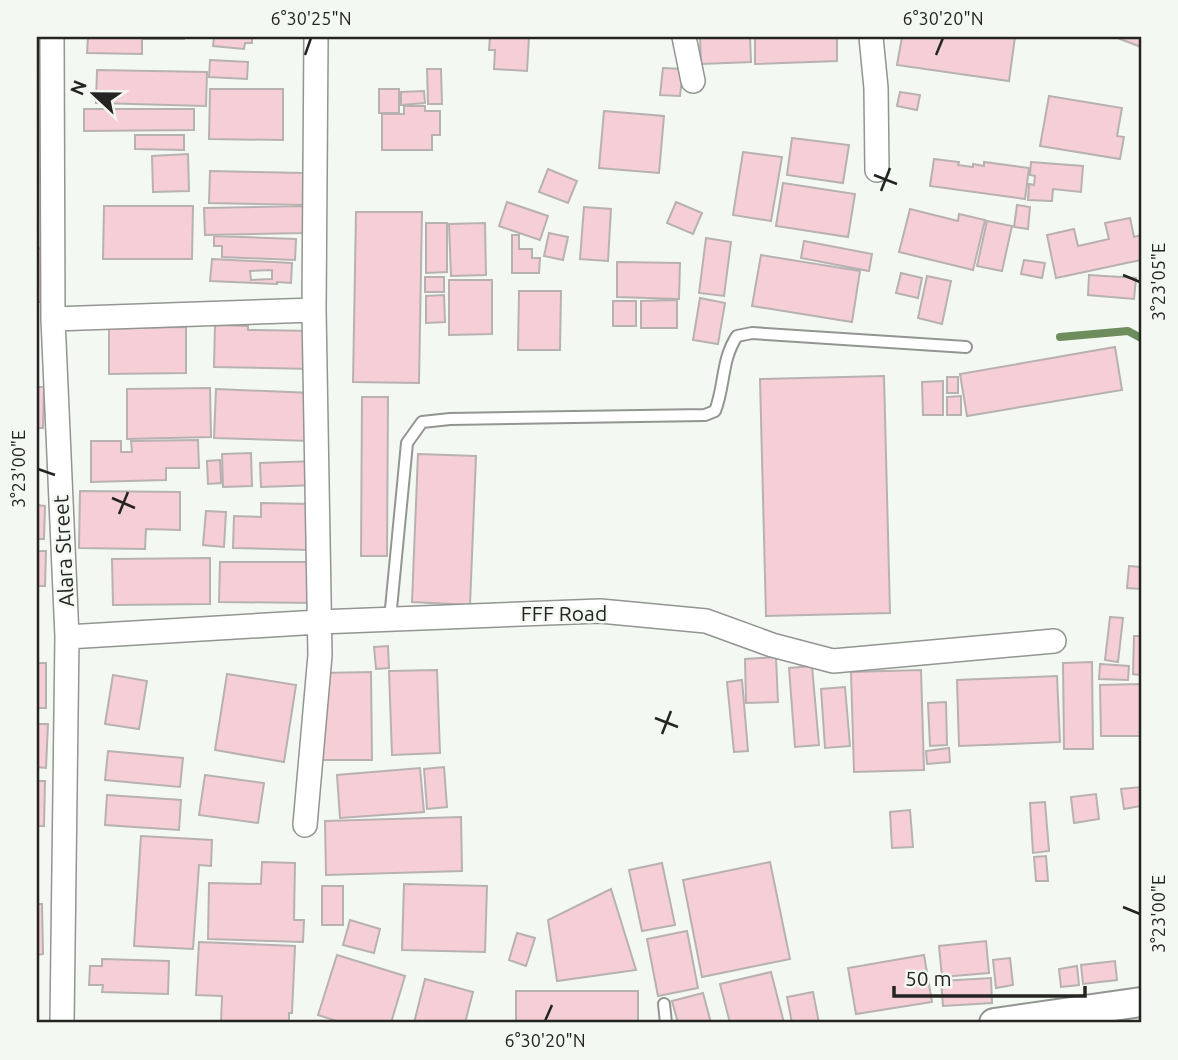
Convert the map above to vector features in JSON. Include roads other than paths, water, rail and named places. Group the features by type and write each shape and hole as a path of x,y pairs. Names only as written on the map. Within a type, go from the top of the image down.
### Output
{"street":[{"name":"Alara Street","path":"52,37 53,319 67,637 62,1023"},
{"path":"304,825 320,655 314,310 316,37"},
{"path":"684,37 693,81"},
{"path":"871,37 876,88 877,170"},
{"path":"53,319 314,310"},
{"name":"FFF Road","path":"67,637 319,622 600,611 706,621 772,645 833,661 1054,641"},
{"path":"993,1023 1141,1002"}],"lane":[{"path":"390,619 407,443 422,422 450,419 705,415 715,411 721,397 728,349 737,336 752,333 965,347"},
{"path":"664,1004 666,1023"}],"waterway":[{"path":"1060,337 1128,331 1141,338"}]}
